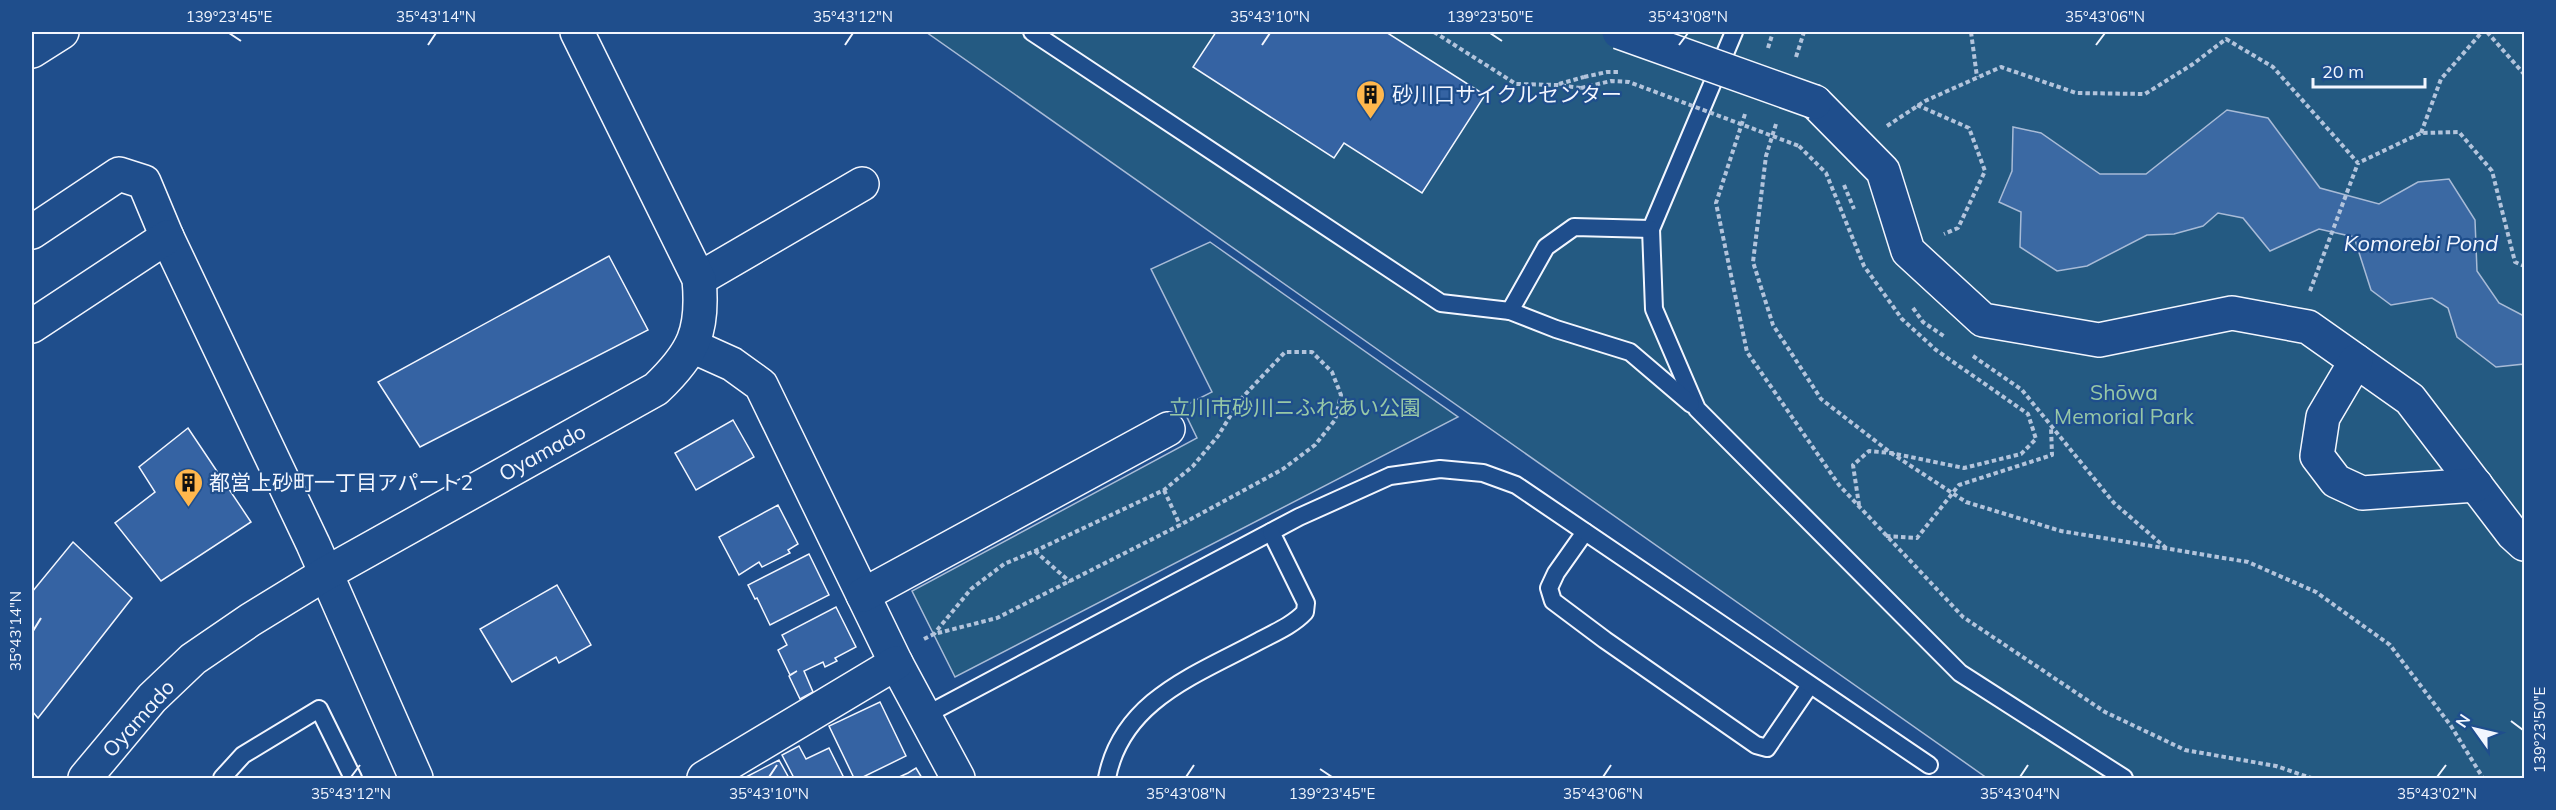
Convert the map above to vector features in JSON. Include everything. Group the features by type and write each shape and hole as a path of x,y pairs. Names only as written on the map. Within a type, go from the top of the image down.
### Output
{"street":[{"path":"32,51 62,32"},
{"name":"Oyamado","path":"85,778 152,698 193,659 250,620 325,574 656,389 675,371 692,346 702,310 699,279 577,32"},
{"path":"1618,32 1815,102 1882,171 1908,251 1983,320 2099,340 2232,313 2308,327 2410,399 2513,534 2524,544"},
{"path":"32,232 119,174 144,182 167,237 313,544 416,778"},
{"path":"699,279 862,184"},
{"path":"32,326 167,237"},
{"path":"692,346 732,364 761,386 896,663 958,778"},
{"path":"2356,361 2323,417 2317,456 2336,481 2362,493 2476,485"},
{"path":"863,595 1168,429"},
{"path":"704,778 896,663"}],"lane":[{"path":"1032,32 1441,303 1510,311 1556,329 1630,352 1697,409 1960,673 2124,778"},
{"path":"1697,409 1654,309 1651,229 1734,32"},
{"path":"1510,311 1546,247 1574,226 1651,229"},
{"path":"924,716 1271,532 1390,476 1440,470 1483,474 1516,486 1929,765"},
{"path":"1107,778 1116,746 1135,720 1162,693 1271,635 1300,618 1305,612 1306,603 1271,532"},
{"path":"1585,532 1556,573 1549,588 1553,601 1756,745 1767,748 1810,685"},
{"path":"222,778 243,754 319,709 353,778"}],"path":[{"path":"1434,32 1516,84 1581,88 1611,81 1629,82 1799,146 1826,173 1864,266 1902,319 1936,350 2028,414 2036,439 2021,454 1964,468 1891,453 1869,452 1853,465 1859,506"},
{"path":"1766,53 1773,32"},
{"path":"1793,65 1804,32"},
{"path":"1971,32 1977,77"},
{"path":"2421,133 2441,79 2482,32"},
{"path":"2487,32 2524,74"},
{"path":"1857,145 1917,105 2001,66 2076,93 2145,94 2193,64 2226,39 2273,67 2358,163"},
{"path":"1558,85 1584,77"},
{"path":"1908,251 1958,228 1985,171 1969,128 1917,105"},
{"path":"1748,107 1716,203 1747,352 1839,485 1963,617 2105,712 2185,750 2276,766 2311,778"},
{"path":"1776,122 1766,156 1753,262 1773,325 1821,399 1891,453 1966,502 2061,531 2248,562 2316,592 2390,645 2451,726 2483,778"},
{"path":"2308,327 2310,290 2358,163 2421,133 2459,132 2492,171 2515,262 2524,266"},
{"path":"1285,352 1312,352 1332,372 1341,395 1335,420 1315,445 1283,469 1180,525 997,618 934,634 972,589 1004,564 1164,490 1193,466 1218,436 1240,400 1285,352"},
{"path":"1886,536 1917,538 1959,485 2052,455 2051,426"},
{"path":"1164,490 1180,525"},
{"path":"1035,551 1070,582"}],"green space":[{"name":"Shōwa Memorial Park","path":"926,32 2524,32 2524,778 1987,778"},
{"name":"立川市砂川ニふれあい公園","path":"1210,242 1458,417 955,677 912,591 1197,438 1182,407 1212,392 1151,269"}],"water":[{"name":"Komorebi Pond","path":"2227,110 2268,118 2320,188 2379,204 2418,182 2449,179 2475,220 2477,271 2499,303 2524,316 2524,364 2496,367 2457,337 2448,308 2432,298 2391,305 2371,290 2354,237 2319,229 2270,251 2243,218 2218,213 2203,226 2174,234 2147,235 2087,266 2057,271 2020,247 2021,212 1999,202 2012,171 2013,127 2041,133 2100,174 2146,174"}],"building":[{"name":"砂川口サイクルセンター","path":"1216,32 1386,32 1485,95 1422,193 1344,143 1334,158 1193,67"},
{"path":"609,256 648,330 420,447 378,382"},
{"path":"733,420 754,457 696,490 675,453"},
{"name":"都営上砂町一丁目アパート2","path":"188,428 251,522 161,581 115,523 155,492 139,467"},
{"path":"778,505 798,544 788,550 790,553 762,567 759,562 739,575 719,537"},
{"path":"73,542 132,598 38,718 32,711 32,592"},
{"path":"809,554 829,595 770,625 748,585"},
{"path":"557,585 591,645 559,663 556,657 512,682 480,629"},
{"path":"836,607 856,647 835,658 837,661 825,667 823,662 804,671 813,692 800,699 789,676 797,671 790,675 778,650 787,645 782,635"},
{"path":"880,702 906,756 861,778 854,778 829,726"},
{"path":"799,746 806,759 829,748 844,778 794,778 782,755"},
{"path":"779,760 789,778 746,777"},
{"path":"916,768 922,778 897,778 908,773"}],"place":[{"name":"砂川口サイクルセンター","path":"1371,120"},
{"name":"都営上砂町一丁目アパート2","path":"188,508"}]}
